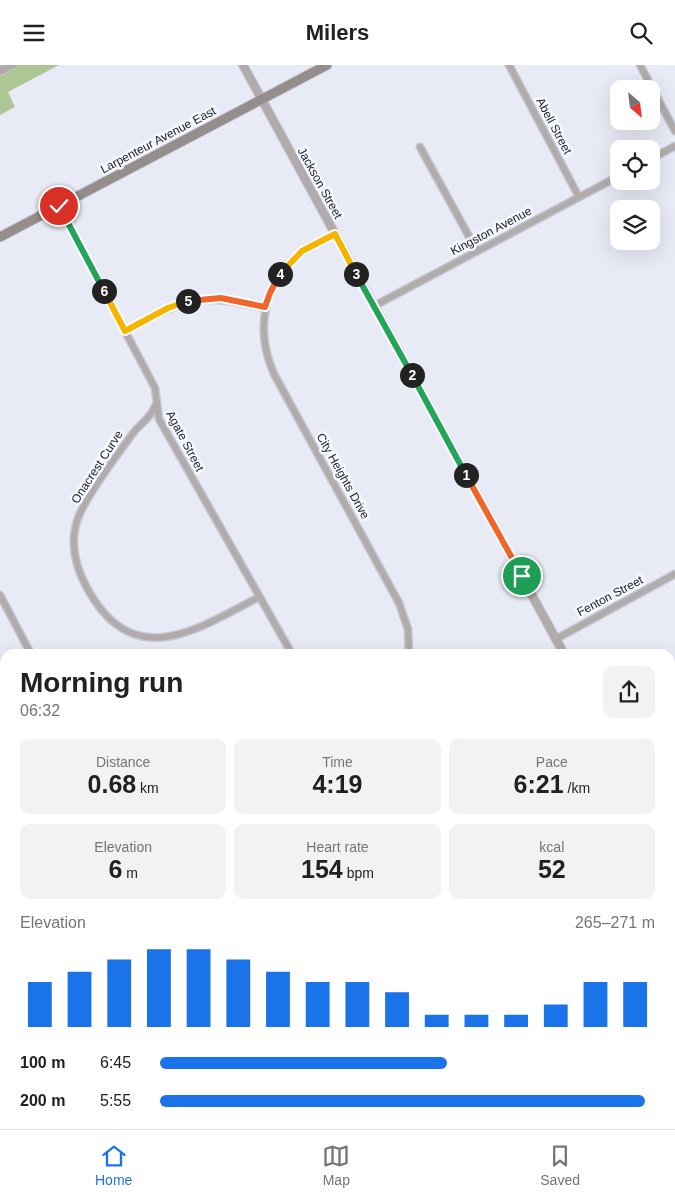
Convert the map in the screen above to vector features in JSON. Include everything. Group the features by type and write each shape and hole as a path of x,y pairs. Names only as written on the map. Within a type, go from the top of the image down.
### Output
{"main road":[{"name":"Larpenteur Avenue East","path":"0,237 327,65"}],"street":[{"path":"0,71 12,65"},
{"name":"Jackson Street","path":"243,65 561,649"},
{"name":"Abell Street","path":"509,65 579,197"},
{"path":"640,65 675,131"},
{"path":"660,154 675,146"},
{"path":"420,147 477,251"},
{"name":"Kingston Avenue","path":"374,306 610,181"},
{"name":"Agate Street","path":"59,206 156,388 159,419 289,649"},
{"path":"125,331 168,308 193,300 221,298 265,307 275,281 292,260 302,251 335,234"},
{"name":"City Heights Drive","path":"265,307 262,334 268,361 399,603 408,629 409,649"},
{"name":"Onacrest Curve","path":"156,403 151,415 134,432 80,514 74,544 75,558 83,580 98,605 116,623 135,633 157,638 174,637 193,632 259,597"},
{"name":"Fenton Street","path":"556,639 675,574"},
{"path":"0,595 28,649"}],"green space":[{"path":"0,65 59,65 8,92 15,107 0,115"}],"route":[{"path":"59,206 125,331 168,308 193,300 221,298 265,307 275,281 292,260 302,251 335,234 522,576"}]}
